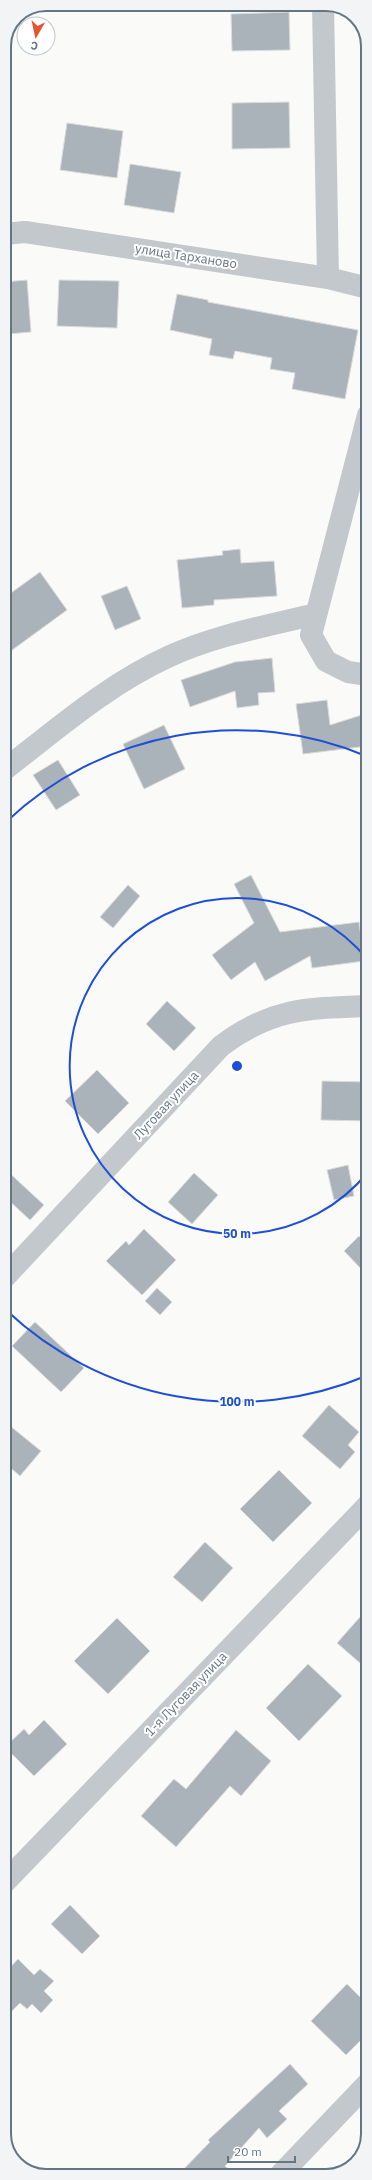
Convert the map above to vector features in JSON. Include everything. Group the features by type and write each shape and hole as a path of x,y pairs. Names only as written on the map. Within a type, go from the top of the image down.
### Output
{"street":[{"path":"323,11 328,278"},
{"name":"улица Тарханово","path":"11,233 25,232 328,278 361,286"},
{"path":"361,442 311,635 326,661 348,672 361,674"},
{"path":"11,765 101,694 170,656 228,635 316,614"},
{"name":"Луговая улица","path":"11,1271 221,1046 240,1031 283,1014 309,1008 361,1006"},
{"name":"1-я Луговая улица","path":"11,1876 361,1512"},
{"path":"287,2169 361,2090"}],"building":[{"path":"289,12 290,50 232,51 231,14"},
{"path":"289,102 290,148 232,149 232,103"},
{"path":"67,123 123,131 117,178 60,170"},
{"path":"130,164 181,172 174,213 124,205"},
{"path":"27,280 31,332 11,334 11,281"},
{"path":"59,280 119,281 117,328 57,326"},
{"path":"177,294 208,300 208,302 358,330 345,399 292,389 295,373 270,369 272,358 235,351 233,359 209,355 212,339 170,330"},
{"path":"240,549 241,563 274,561 277,596 214,600 214,605 182,608 177,560 223,555 222,551"},
{"path":"40,572 67,610 11,651 11,593"},
{"path":"127,586 141,619 115,630 101,596"},
{"path":"272,658 275,692 258,693 259,705 237,708 235,691 190,707 181,680 235,662"},
{"path":"327,700 330,725 361,715 361,747 303,754 296,704"},
{"path":"164,725 185,769 144,789 123,744"},
{"path":"58,760 80,795 56,810 33,775"},
{"path":"251,875 280,932 359,922 361,938 361,961 312,968 310,956 265,981 255,962 231,980 212,955 254,923 234,884"},
{"path":"128,885 140,896 113,928 100,917"},
{"path":"167,1001 196,1028 174,1051 146,1024"},
{"path":"97,1070 129,1103 98,1134 65,1101"},
{"path":"322,1081 361,1082 361,1121 321,1120"},
{"path":"348,1165 354,1196 334,1200 327,1170"},
{"path":"194,1173 218,1195 192,1224 168,1202"},
{"path":"11,1174 44,1205 30,1220 11,1202"},
{"path":"144,1229 176,1260 142,1295 106,1261 126,1241 129,1245"},
{"path":"359,1236 361,1238 361,1269 344,1251"},
{"path":"157,1288 172,1302 160,1315 145,1301"},
{"path":"35,1322 84,1368 61,1392 12,1346"},
{"path":"329,1405 359,1432 348,1445 355,1452 340,1469 302,1436"},
{"path":"11,1427 41,1451 20,1476 11,1468"},
{"path":"279,1470 312,1503 273,1542 240,1509"},
{"path":"205,1542 233,1568 202,1602 173,1577"},
{"path":"361,1616 361,1664 337,1643"},
{"path":"117,1618 150,1651 108,1694 74,1661"},
{"path":"308,1664 342,1696 299,1741 266,1708"},
{"path":"44,1720 67,1744 34,1776 11,1753 11,1741 24,1729 29,1735"},
{"path":"236,1730 271,1761 241,1796 230,1786 176,1847 141,1816 174,1779 186,1789"},
{"path":"70,1905 100,1936 82,1954 51,1924"},
{"path":"18,1959 34,1975 40,1969 54,1981 44,1991 53,2000 41,2013 32,2004 27,2009 20,2003 11,2012 11,1966"},
{"path":"347,1984 361,1998 361,2040 346,2055 311,2021"},
{"path":"290,2064 308,2084 279,2111 287,2119 267,2138 259,2128 225,2166 228,2169 184,2169 210,2142 208,2140"}]}
